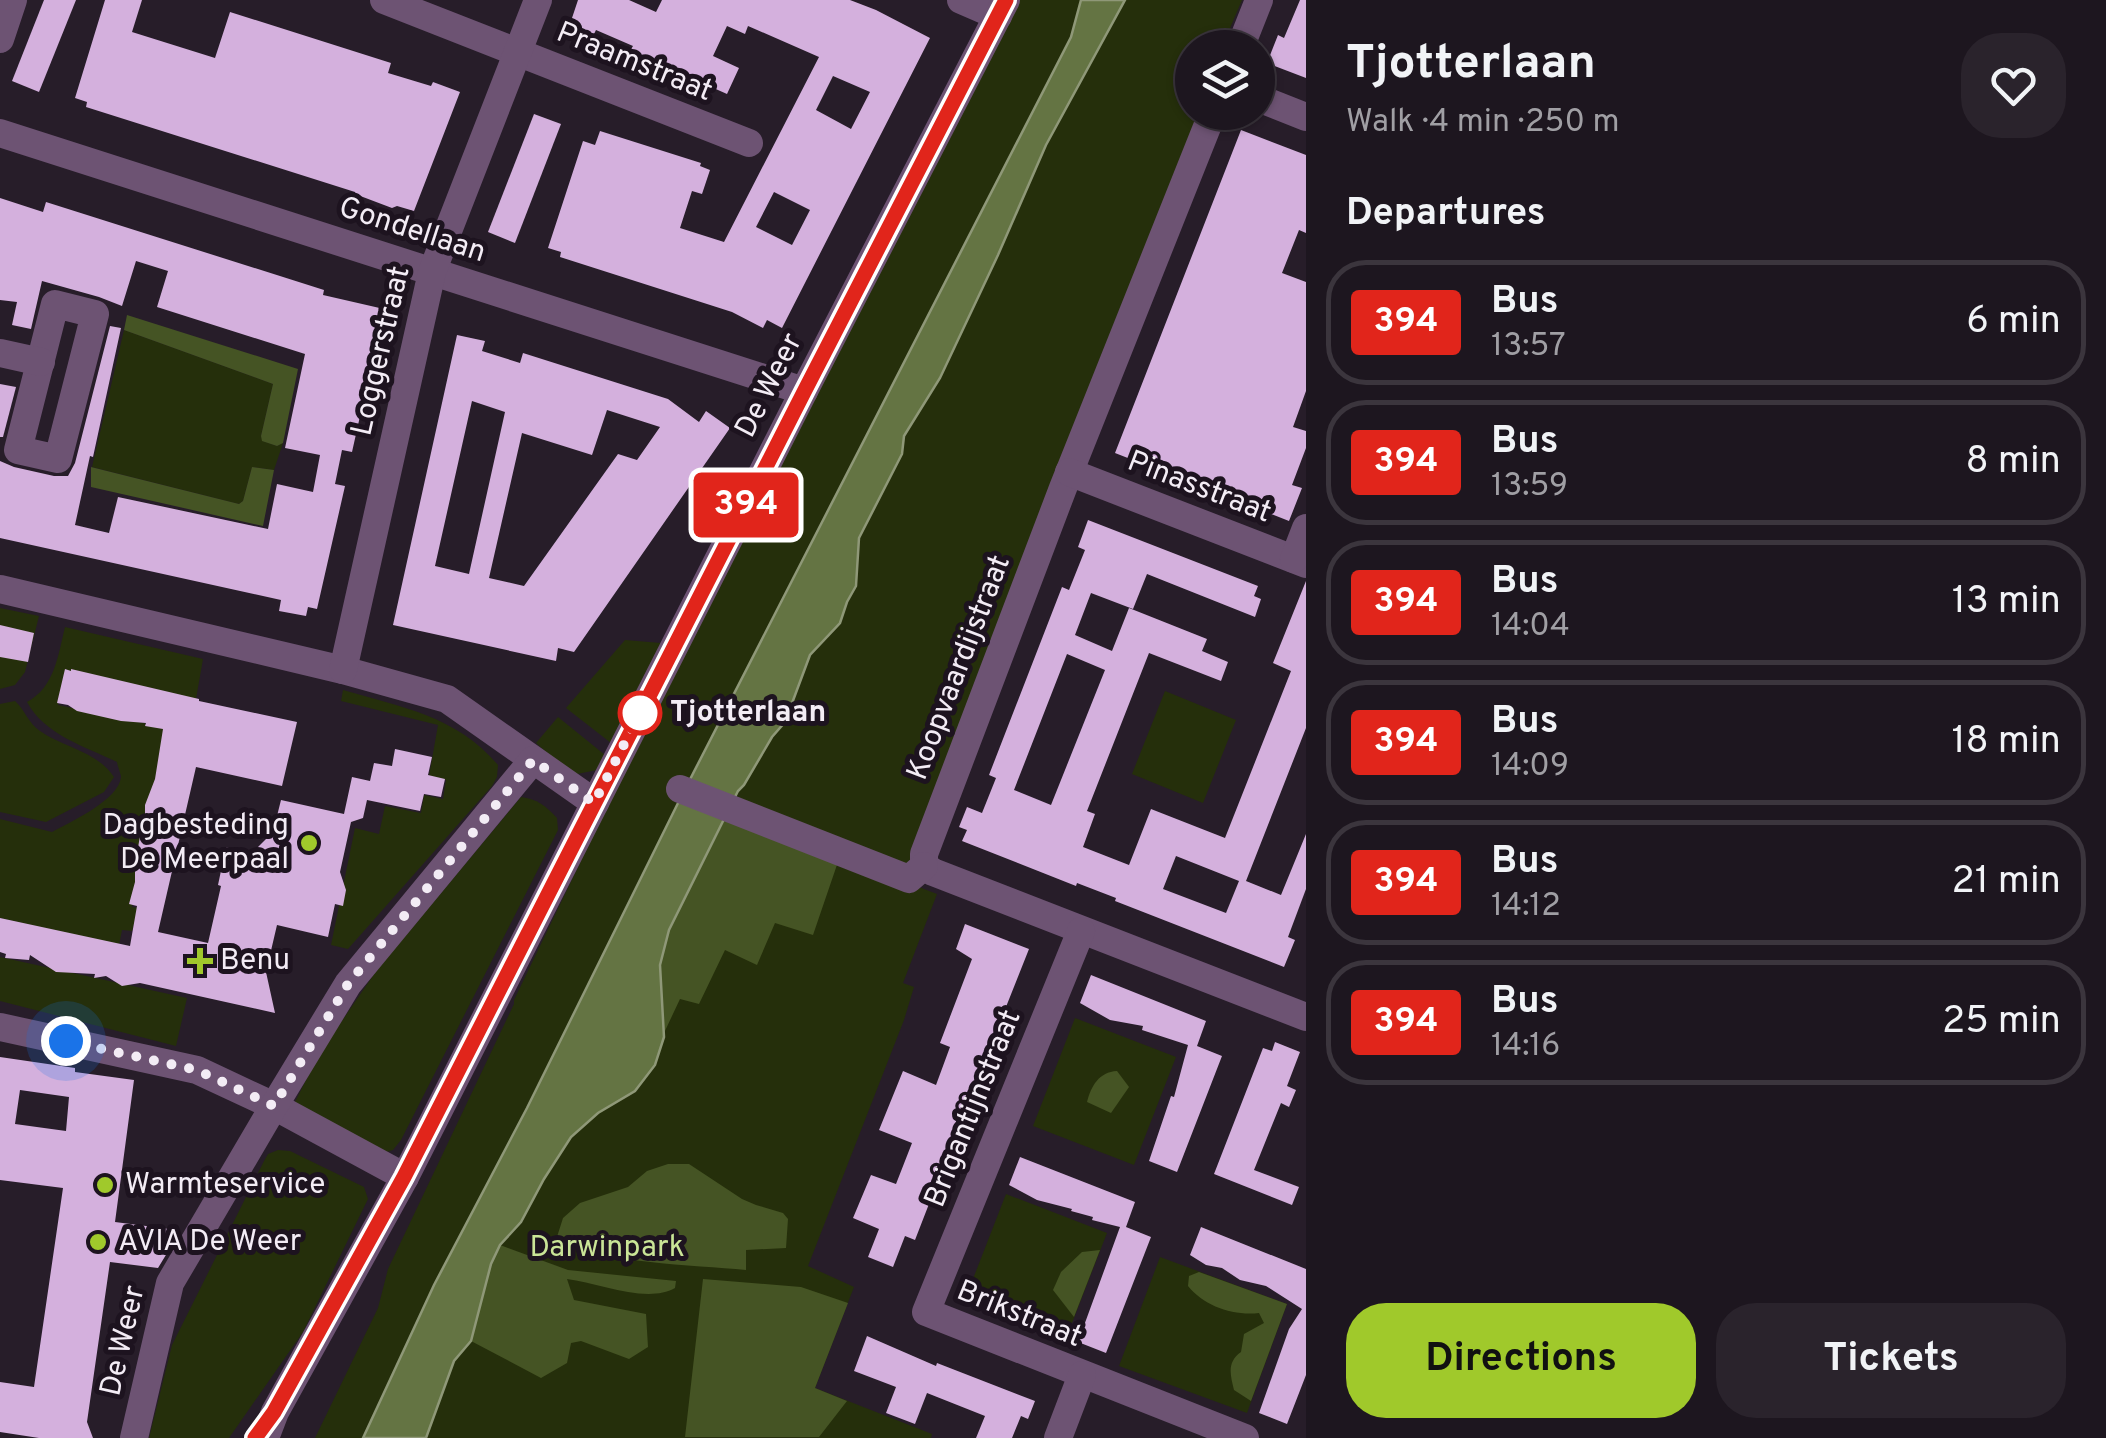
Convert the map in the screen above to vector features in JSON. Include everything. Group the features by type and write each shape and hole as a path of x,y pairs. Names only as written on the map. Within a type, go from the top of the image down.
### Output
{"street":[{"name":"Praamstraat","path":"384,0 749,143"},
{"name":"Loggerstraat","path":"342,670 432,272 538,0"},
{"path":"961,0 1002,8"},
{"path":"1247,30 1258,0"},
{"name":"De Weer","path":"255,1438 270,1425 404,1177 1002,8"},
{"path":"1275,105 1306,117"},
{"name":"Koopvaardijstraat","path":"924,866 924,854 1069,472 1206,130"},
{"name":"Gondellaan","path":"0,133 804,392"},
{"path":"55,304 95,314 58,460 18,450 40,362 55,304"},
{"path":"0,353 40,362"},
{"name":"Pinasstraat","path":"1069,472 1300,562"},
{"path":"1300,562 1306,528"},
{"path":"0,590 446,698 594,803"},
{"name":"De Weer","path":"134,1438 170,1283 274,1106 348,984 533,760"},
{"path":"680,789 909,879 924,866 1082,931 1305,1013"},
{"name":"Brigantijnstraat","path":"926,1312 1082,931"},
{"path":"0,1027 197,1070 274,1106 404,1177"},
{"name":"Brikstraat","path":"926,1312 1082,1375 1058,1438"},
{"path":"1082,1375 1245,1438"}],"green space":[{"name":"Darwinpark","path":"1014,0 1242,0 1229,30 1175,30 1175,130 1194,130 911,884 937,894 903,983 914,987 808,1266 854,1287 815,1388 932,1434 931,1438 315,1438 378,1308 388,1269 632,755"},
{"path":"127,315 298,369 283,443 277,446 262,441 261,436 273,384 124,330"},
{"path":"124,330 273,384 261,436 263,441 277,446 283,443 274,470 252,467 239,504 92,467"},
{"path":"91,467 239,504 252,467 274,470 263,526 91,487"},
{"path":"0,608 39,616 25,672 15,685 0,689"},
{"path":"65,627 203,659 196,699 65,672 58,705 171,729 132,907 139,908 132,931 122,930 119,945 0,918 0,819 52,832 103,802 121,777 117,762 55,731 27,702 49,679"},
{"path":"625,640 661,643 611,743 566,708"},
{"path":"343,690 446,724 482,748 498,765 492,786 348,949 331,945 355,828 379,834 385,806 421,813 424,795 443,799 446,780 429,776 438,725 341,701"},
{"path":"1165,691 1236,720 1203,803 1132,774"},
{"path":"15,701 40,731 107,768 114,777 104,792 46,822 0,812 0,704"},
{"path":"558,717 605,755 597,770 572,775 536,743"},
{"path":"521,797 537,801 549,810 557,818 558,830 401,1140 393,1150 380,1154 295,1102 319,1054 377,970"},
{"path":"728,813 840,856 813,935 775,923 757,965 725,950 699,1004 680,999 664,1033 660,965 669,930"},
{"path":"0,957 187,998 176,1046 0,1001"},
{"path":"1075,1018 1176,1057 1134,1165 1033,1126"},
{"path":"1117,1071 1129,1087 1111,1113 1087,1102 1097,1081"},
{"path":"290,1151 364,1187 368,1199 303,1332 229,1438 149,1438 172,1345 264,1161 268,1154"},
{"path":"668,1164 689,1164 742,1199 783,1213 788,1219 786,1248 746,1250 746,1270 622,1258 556,1240 563,1218 580,1203 628,1187 647,1171"},
{"path":"1006,1194 1107,1233 1065,1341 964,1302"},
{"path":"500,1245 568,1270 676,1281 675,1288 637,1293 567,1279 574,1300 646,1314 648,1347 629,1359 581,1341 571,1343 567,1363 541,1378 471,1341 491,1264"},
{"path":"1100,1250 1074,1317 1053,1290 1061,1272 1082,1252"},
{"path":"1160,1257 1287,1304 1247,1413 1119,1366"},
{"path":"1199,1272 1287,1304 1251,1401 1234,1390 1231,1369 1241,1352 1244,1334 1264,1323 1259,1313 1229,1311 1202,1299 1188,1286 1189,1276"},
{"path":"703,1279 801,1287 848,1303 815,1388 847,1401 819,1437 685,1437"}],"shaded area":[{"path":"1081,0 1125,0 1046,145 940,378 904,436 902,454 859,538 856,586 840,623 810,655 785,722 738,791 669,930 660,965 664,1037 655,1065 635,1091 598,1113 571,1137 521,1222 500,1245 491,1264 471,1341 454,1361 426,1438 363,1438 434,1285 1071,37"}],"building":[{"path":"44,0 76,0 39,92 12,81"},
{"path":"105,0 142,0 132,32 215,58 230,12 391,63 388,73 460,92 414,211 392,208 355,192 86,107 87,102 75,98"},
{"path":"578,0 629,0 656,12 662,0 850,0 930,38 782,328 767,320 763,328 732,312 560,257 561,252 548,248 583,141 595,145 600,131 701,163 710,170 702,194 692,191 680,228 724,242 819,57 748,26 745,34 727,26 713,56 739,68 727,94 630,51 633,46 596,30 593,36 569,27","holes":["833,76 870,92 851,129 816,110","774,192 810,210 792,245 756,227"]},
{"path":"1300,0 1306,0 1306,78 1275,66 1275,43 1278,35 1284,38"},
{"path":"534,114 561,124 515,243 488,232"},
{"path":"1241,130 1306,155 1306,233 1299,230 1282,273 1306,282 1306,391 1293,427 1306,431 1306,448 1292,485 1302,488 1289,521 1115,453"},
{"path":"0,198 43,212 46,202 324,290 323,295 384,309 352,452 342,450 335,484 345,486 317,609 308,607 306,616 279,611 281,600 0,538 0,461 54,476 68,476 75,463 110,326 121,328 75,525 109,533 118,497 268,529 277,484 313,492 320,455 285,448 305,354 157,307 168,271 136,261 122,306 42,281 31,329 12,325 17,302 0,300"},
{"path":"457,335 485,341 482,351 520,363 523,353 668,399 699,422 706,411 730,428 574,652 558,648 556,661 393,625","holes":["472,401 505,412 469,574 435,566","607,410 660,427 637,460 618,454 524,586 489,578 522,433 592,455"]},
{"path":"0,384 16,387 3,437 0,437"},
{"path":"1088,520 1258,586 1254,596 1261,599 1255,617 1147,574 1133,609 1091,593 1075,635 1112,651 1129,608 1207,639 1202,651 1228,662 1221,681 1149,653 1087,811 1095,814 1083,847 1129,865 1151,809 1225,838 1291,671 1273,663 1306,581 1306,728 1246,881 1281,895 1306,834 1306,889 1288,937 1295,940 1284,967 1115,901 1116,898 962,841 967,830 959,827 967,807 982,813 996,778 989,775 1062,587 1069,590 1085,550 1078,547","holes":["1067,654 1105,670 1051,805 1014,790","1176,856 1239,881 1226,913 1163,889"]},
{"path":"0,625 34,633 28,662 0,657"},
{"path":"65,669 297,722 282,786 196,767 158,932 208,943 226,847 252,853 273,832 281,800 344,814 352,777 370,781 374,763 392,766 395,749 432,757 428,775 445,779 441,797 424,794 420,811 367,800 363,818 351,822 340,872 346,890 343,906 335,904 328,937 277,925 266,972 275,1013 140,983 122,986 106,976 56,972 30,955 29,960 5,958 6,954 0,952 0,918 130,946 137,906 129,904 140,836 145,837 145,805 155,779 163,729 77,711 57,703"},
{"path":"965,924 1029,949 969,1100 956,1122 960,1124 915,1240 905,1236 893,1267 868,1257 879,1229 853,1218 871,1175 896,1184 912,1143 879,1130 903,1071 936,1085 950,1047 940,1043 972,959 956,949"},
{"path":"1091,975 1206,1021 1197,1046 1222,1056 1177,1172 1149,1161 1171,1096 1174,1097 1188,1045 1142,1030 1143,1026 1110,1020 1080,1003"},
{"path":"1275,1042 1300,1052 1287,1086 1296,1090 1289,1107 1281,1103 1254,1170 1299,1187 1292,1205 1214,1174 1263,1048 1272,1051"},
{"path":"0,1057 134,1080 115,1222 177,1230 178,1235 158,1268 110,1262 87,1422 93,1438 39,1438 0,1432 0,1382 34,1387 63,1188 0,1180","holes":["20,1090 69,1097 66,1131 15,1124"]},
{"path":"1020,1157 1135,1202 1126,1227 1151,1237 1106,1353 1078,1342 1120,1227 1037,1200 1009,1185"},
{"path":"1201,1227 1306,1269 1306,1375 1287,1424 1259,1413 1289,1329 1302,1309 1266,1286 1240,1280 1190,1255"},
{"path":"867,1336 936,1366 937,1363 1035,1401 1028,1419 1021,1416 1012,1438 976,1438 985,1416 927,1393 915,1424 886,1413 896,1387 854,1371"}],"bus line":[{"name":"394","path":"255,1438 274,1412 404,1177 1006,0"}],"place":[{"name":"Tjotterlaan","path":"640,713"},
{"name":"Dagbesteding De Meerpaal","path":"309,843"},
{"name":"Benu","path":"200,961"},
{"name":"Warmteservice","path":"105,1185"},
{"name":"AVIA De Weer","path":"98,1242"}],"route":[{"path":"66,1041 197,1070 274,1106 348,984 533,760 594,803 640,713"}]}
